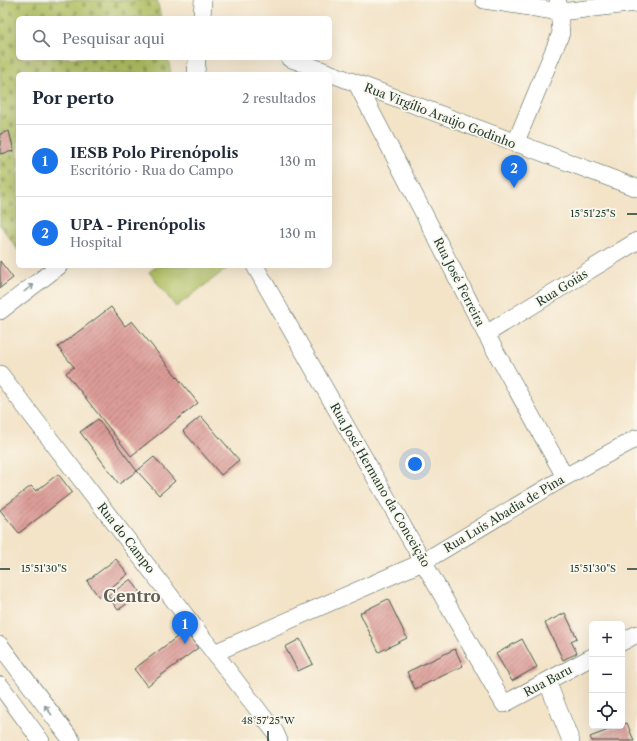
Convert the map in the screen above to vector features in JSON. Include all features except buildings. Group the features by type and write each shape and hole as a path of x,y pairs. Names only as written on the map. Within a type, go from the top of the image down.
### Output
{"street":[{"path":"202,16 203,0"},
{"path":"484,0 559,6 637,3"},
{"path":"515,144 561,34 559,6"},
{"path":"196,72 197,60"},
{"name":"Rua Virgílio Araújo Godinho","path":"294,60 326,72"},
{"name":"Rua Virgílio Araújo Godinho","path":"332,74 515,144 637,188"},
{"name":"Rua José Ferreira","path":"357,84 486,334 565,477"},
{"name":"Rua Goiás","path":"486,334 637,241"},
{"path":"0,311 56,268"},
{"name":"Rua José Hermano da Conceição","path":"256,268 504,704"},
{"name":"Rua do Campo","path":"0,374 275,732 279,741"},
{"name":"Rua Luís Abadia de Pina","path":"214,652 423,562 565,477 637,438"},
{"path":"625,640 637,634"},
{"path":"0,645 72,741"},
{"name":"Rua Baru","path":"504,704 589,659"},
{"path":"548,681 571,741"},
{"path":"0,685 41,741"}],"green space":[{"path":"0,0 157,0 161,16 16,16 16,60 168,60 171,72 16,72 16,247 0,225"},
{"path":"154,268 227,268 176,307 149,272"}],"place":[{"name":"UPA - Pirenópolis","path":"514,188"},
{"name":"IESB Polo Pirenópolis","path":"185,644"}],"district":[{"name":"Centro","path":"132,596"}]}
